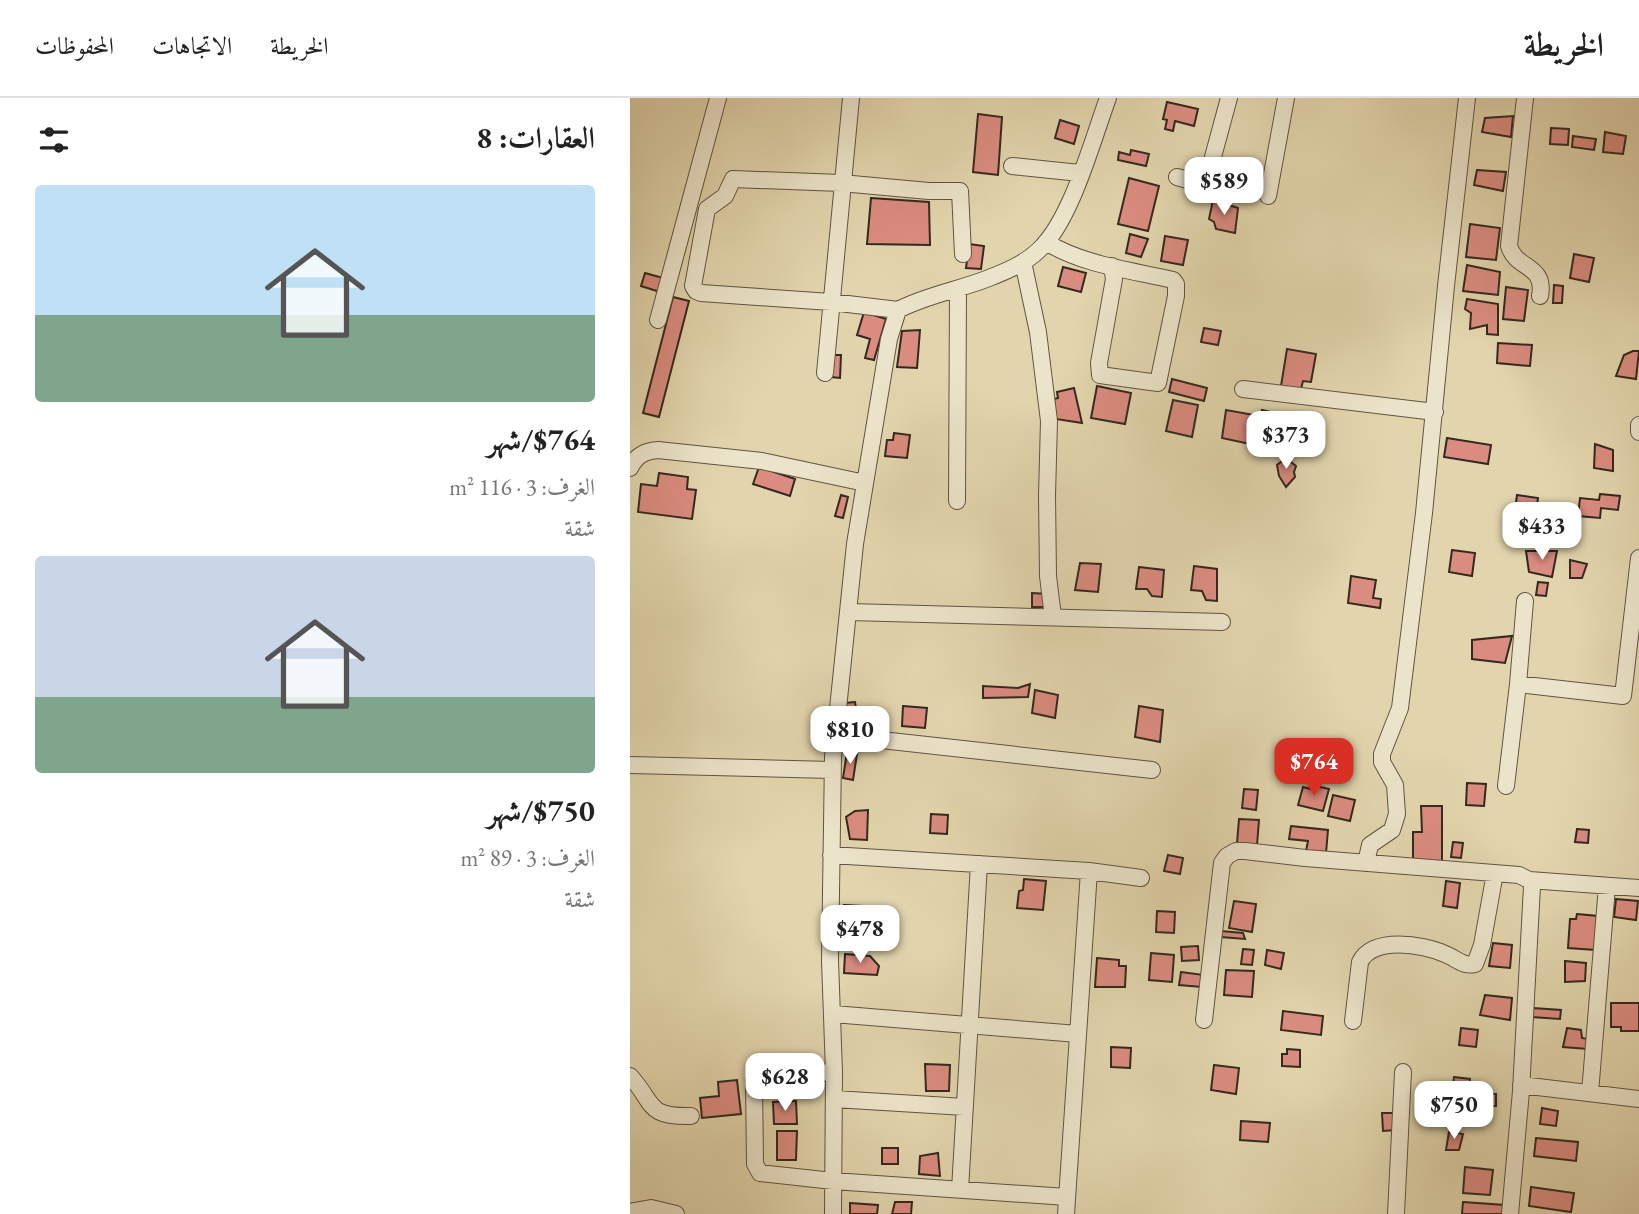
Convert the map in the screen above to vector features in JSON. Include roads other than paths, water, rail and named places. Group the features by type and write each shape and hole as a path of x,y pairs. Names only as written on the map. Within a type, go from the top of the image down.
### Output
{"street":[{"path":"658,320 718,98"},
{"path":"825,373 851,98"},
{"path":"963,254 960,191 733,179 725,196 707,209 693,286 701,293 831,302 898,310 916,300 993,276 1023,262 1046,242 1067,207 1108,98"},
{"path":"1177,177 1200,183 1207,179 1229,98"},
{"path":"1268,195 1286,98"},
{"path":"1366,863 1370,845 1392,830 1397,814 1395,785 1382,762 1382,754 1400,708 1435,412 1466,98"},
{"path":"1525,98 1509,246 1516,259 1538,275 1541,296"},
{"path":"1012,166 1080,173"},
{"path":"1046,242 1071,256 1173,279 1176,296 1158,383 1100,375 1099,363 1114,279 1112,266"},
{"path":"1023,262 1038,332 1049,421 1048,576 1053,617"},
{"path":"957,501 958,289"},
{"path":"833,1214 834,1072 830,961 832,770 855,544 889,339 898,310"},
{"path":"1243,389 1435,412"},
{"path":"1639,425 1639,432"},
{"path":"630,468 646,451 658,450 762,461 865,483"},
{"path":"1518,684 1623,696 1639,558"},
{"path":"1506,786 1525,601"},
{"path":"849,612 1222,622"},
{"path":"836,735 1152,770"},
{"path":"630,765 832,770"},
{"path":"1204,1020 1222,863 1227,856 1245,850 1305,859 1495,873 1529,880 1639,888"},
{"path":"831,855 1089,871 1141,878"},
{"path":"960,1190 979,864"},
{"path":"1066,1214 1089,871"},
{"path":"1353,1021 1360,962 1372,948 1382,945 1414,946 1444,953 1464,964 1475,964 1482,945 1495,873"},
{"path":"1510,1214 1521,1085 1532,886 1529,880"},
{"path":"1590,1093 1606,886"},
{"path":"833,1014 1078,1034"},
{"path":"834,1072 759,1077 754,1081 752,1087 757,1170 769,1175 833,1181 1067,1197"},
{"path":"1396,1214 1404,1072"},
{"path":"630,1076 658,1112 676,1117 691,1116"},
{"path":"1521,1085 1639,1099"},
{"path":"834,1099 965,1107"},
{"path":"630,1212 651,1208 676,1214"}]}
